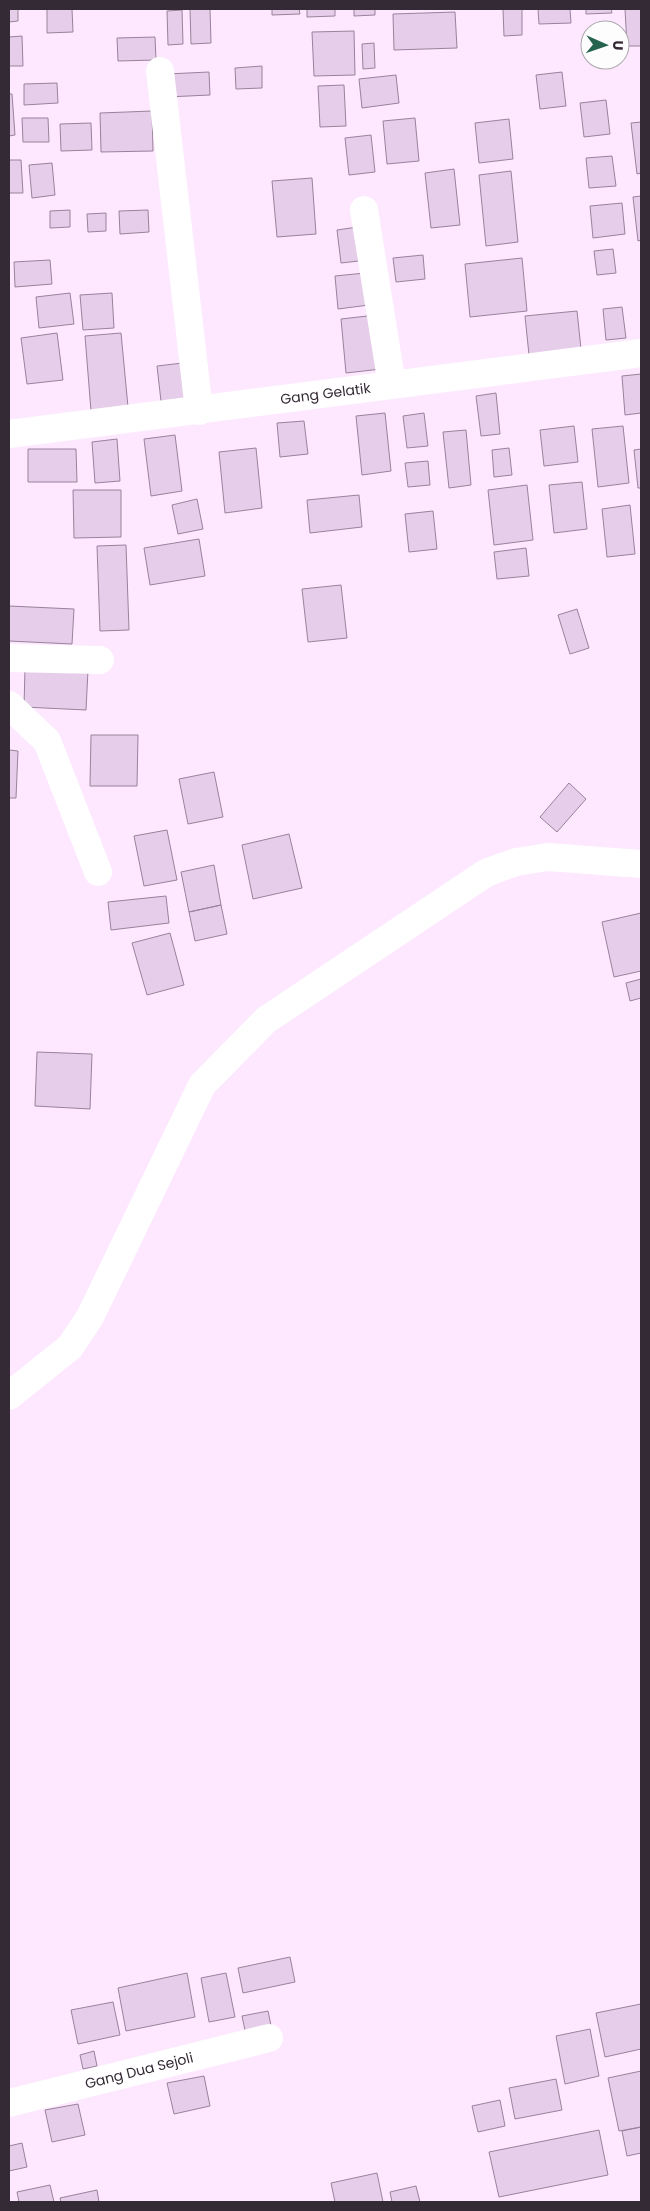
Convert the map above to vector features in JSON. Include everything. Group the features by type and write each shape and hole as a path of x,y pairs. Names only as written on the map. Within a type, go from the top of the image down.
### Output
{"street":[{"path":"160,71 199,411"},
{"path":"364,210 392,385"},
{"name":"Gang Gelatik","path":"9,434 641,353"},
{"path":"9,658 100,660"},
{"path":"9,705 48,741 98,872"},
{"path":"9,1396 70,1347 90,1317 202,1085 266,1020 486,873 516,862 548,857 641,864"},
{"name":"Gang Dua Sejoli","path":"9,2103 269,2038"}],"building":[{"path":"9,9 18,9 18,21 9,22"},
{"path":"47,9 72,9 73,32 47,33"},
{"path":"190,9 210,9 211,43 191,44"},
{"path":"272,9 299,9 300,14 272,15"},
{"path":"307,9 335,9 335,16 307,17"},
{"path":"354,9 375,9 375,15 354,16"},
{"path":"503,9 522,9 522,35 504,36"},
{"path":"538,9 570,9 571,23 539,24"},
{"path":"586,9 611,9 612,13 586,14"},
{"path":"625,9 641,9 641,46 630,46 630,20 626,20"},
{"path":"182,10 183,44 168,45 167,11"},
{"path":"455,12 457,48 394,50 393,14"},
{"path":"354,31 355,75 314,76 312,32"},
{"path":"22,36 23,66 9,66 9,37"},
{"path":"155,37 156,60 118,61 117,38"},
{"path":"374,43 375,68 363,69 362,44"},
{"path":"262,66 262,88 236,89 235,68"},
{"path":"209,72 210,95 167,97 167,74"},
{"path":"562,72 566,106 540,109 536,75"},
{"path":"396,75 399,103 362,108 359,79"},
{"path":"57,83 58,103 24,105 24,84"},
{"path":"344,85 346,126 320,127 318,86"},
{"path":"9,94 12,94 15,135 9,136"},
{"path":"606,100 610,134 584,137 580,103"},
{"path":"152,111 153,151 101,152 100,113"},
{"path":"22,118 48,118 49,142 23,142"},
{"path":"415,118 419,161 387,164 383,121"},
{"path":"509,119 513,159 479,163 475,123"},
{"path":"641,122 641,173 637,174 631,123"},
{"path":"91,123 92,150 61,151 60,124"},
{"path":"371,135 375,172 349,175 345,138"},
{"path":"612,156 616,186 589,188 586,158"},
{"path":"9,160 21,160 23,193 9,193"},
{"path":"52,163 55,195 32,198 29,165"},
{"path":"454,169 460,225 431,228 425,173"},
{"path":"511,171 518,242 486,246 479,175"},
{"path":"312,178 316,234 277,237 272,181"},
{"path":"641,196 641,240 638,241 633,197"},
{"path":"622,203 625,234 593,238 590,206"},
{"path":"70,210 70,227 50,228 50,211"},
{"path":"148,210 149,232 120,234 119,211"},
{"path":"106,213 106,231 88,232 87,214"},
{"path":"364,226 367,260 341,263 337,230"},
{"path":"613,249 616,273 597,275 594,251"},
{"path":"423,255 425,279 396,282 393,258"},
{"path":"522,258 527,311 470,317 465,264"},
{"path":"50,260 52,284 15,287 14,262"},
{"path":"365,273 369,305 338,309 335,276"},
{"path":"70,293 74,324 39,328 36,297"},
{"path":"112,293 114,328 83,330 80,295"},
{"path":"622,307 626,338 606,340 603,309"},
{"path":"577,311 581,349 529,355 525,316"},
{"path":"376,315 381,369 346,373 341,319"},
{"path":"57,333 63,380 27,384 21,338"},
{"path":"121,333 128,407 91,411 85,336"},
{"path":"183,363 188,407 162,410 157,366"},
{"path":"641,374 641,413 625,415 622,376"},
{"path":"496,393 500,434 481,436 476,396"},
{"path":"385,413 391,471 362,475 356,416"},
{"path":"424,413 428,446 407,448 403,416"},
{"path":"304,421 308,454 280,457 277,423"},
{"path":"574,426 578,462 544,466 540,430"},
{"path":"623,426 629,483 598,487 592,429"},
{"path":"466,430 471,485 449,488 443,432"},
{"path":"175,435 182,491 151,496 144,439"},
{"path":"117,439 120,481 95,483 92,442"},
{"path":"256,448 262,508 225,513 219,452"},
{"path":"509,448 512,475 494,477 492,450"},
{"path":"28,449 76,449 77,482 28,482"},
{"path":"641,449 641,488 638,488 634,450"},
{"path":"428,461 430,485 408,487 405,463"},
{"path":"582,482 587,529 554,533 549,485"},
{"path":"527,485 533,540 494,545 488,490"},
{"path":"73,490 121,490 121,537 74,538"},
{"path":"359,495 362,527 310,533 307,500"},
{"path":"197,499 203,529 178,534 172,505"},
{"path":"630,505 635,554 607,557 602,509"},
{"path":"433,511 437,549 409,552 405,514"},
{"path":"199,539 205,576 150,585 144,548"},
{"path":"126,545 129,630 100,631 97,546"},
{"path":"526,548 529,576 497,579 494,552"},
{"path":"341,585 347,638 308,642 302,589"},
{"path":"9,606 74,609 72,644 9,641"},
{"path":"577,609 589,648 570,654 558,615"},
{"path":"25,668 88,670 86,710 24,707"},
{"path":"91,735 138,735 137,786 90,786"},
{"path":"9,750 18,751 16,798 9,798"},
{"path":"214,772 223,817 188,824 179,779"},
{"path":"569,783 586,799 557,832 540,817"},
{"path":"167,830 177,880 144,886 134,836"},
{"path":"289,834 302,888 253,899 242,845"},
{"path":"214,865 221,905 189,912 181,872"},
{"path":"166,896 169,923 111,930 108,902"},
{"path":"221,905 227,934 195,941 189,912"},
{"path":"641,913 641,971 614,977 602,922"},
{"path":"170,933 184,985 147,995 132,943"},
{"path":"641,979 641,998 630,1001 626,983"},
{"path":"37,1052 92,1054 90,1109 35,1106"},
{"path":"290,1957 295,1982 243,1993 238,1968"},
{"path":"187,1973 195,2017 126,2031 118,1988"},
{"path":"226,1973 235,2017 209,2022 201,1978"},
{"path":"113,2002 120,2035 78,2044 71,2010"},
{"path":"641,2004 641,2049 605,2057 596,2013"},
{"path":"268,2011 273,2035 247,2040 242,2016"},
{"path":"590,2029 599,2076 565,2084 556,2036"},
{"path":"94,2051 97,2066 83,2069 80,2055"},
{"path":"641,2071 641,2127 619,2131 608,2078"},
{"path":"204,2076 210,2106 174,2114 167,2083"},
{"path":"556,2079 562,2110 515,2119 509,2088"},
{"path":"500,2100 505,2126 478,2132 472,2106"},
{"path":"78,2104 85,2135 52,2142 45,2110"},
{"path":"641,2127 641,2153 627,2156 622,2131"},
{"path":"599,2130 608,2175 499,2197 489,2152"},
{"path":"22,2143 27,2167 9,2171 9,2146"},
{"path":"377,2173 383,2202 335,2202 331,2183"},
{"path":"50,2185 54,2202 19,2202 17,2192"},
{"path":"416,2186 420,2202 392,2202 390,2192"},
{"path":"97,2190 99,2202 61,2202 60,2198"}]}
